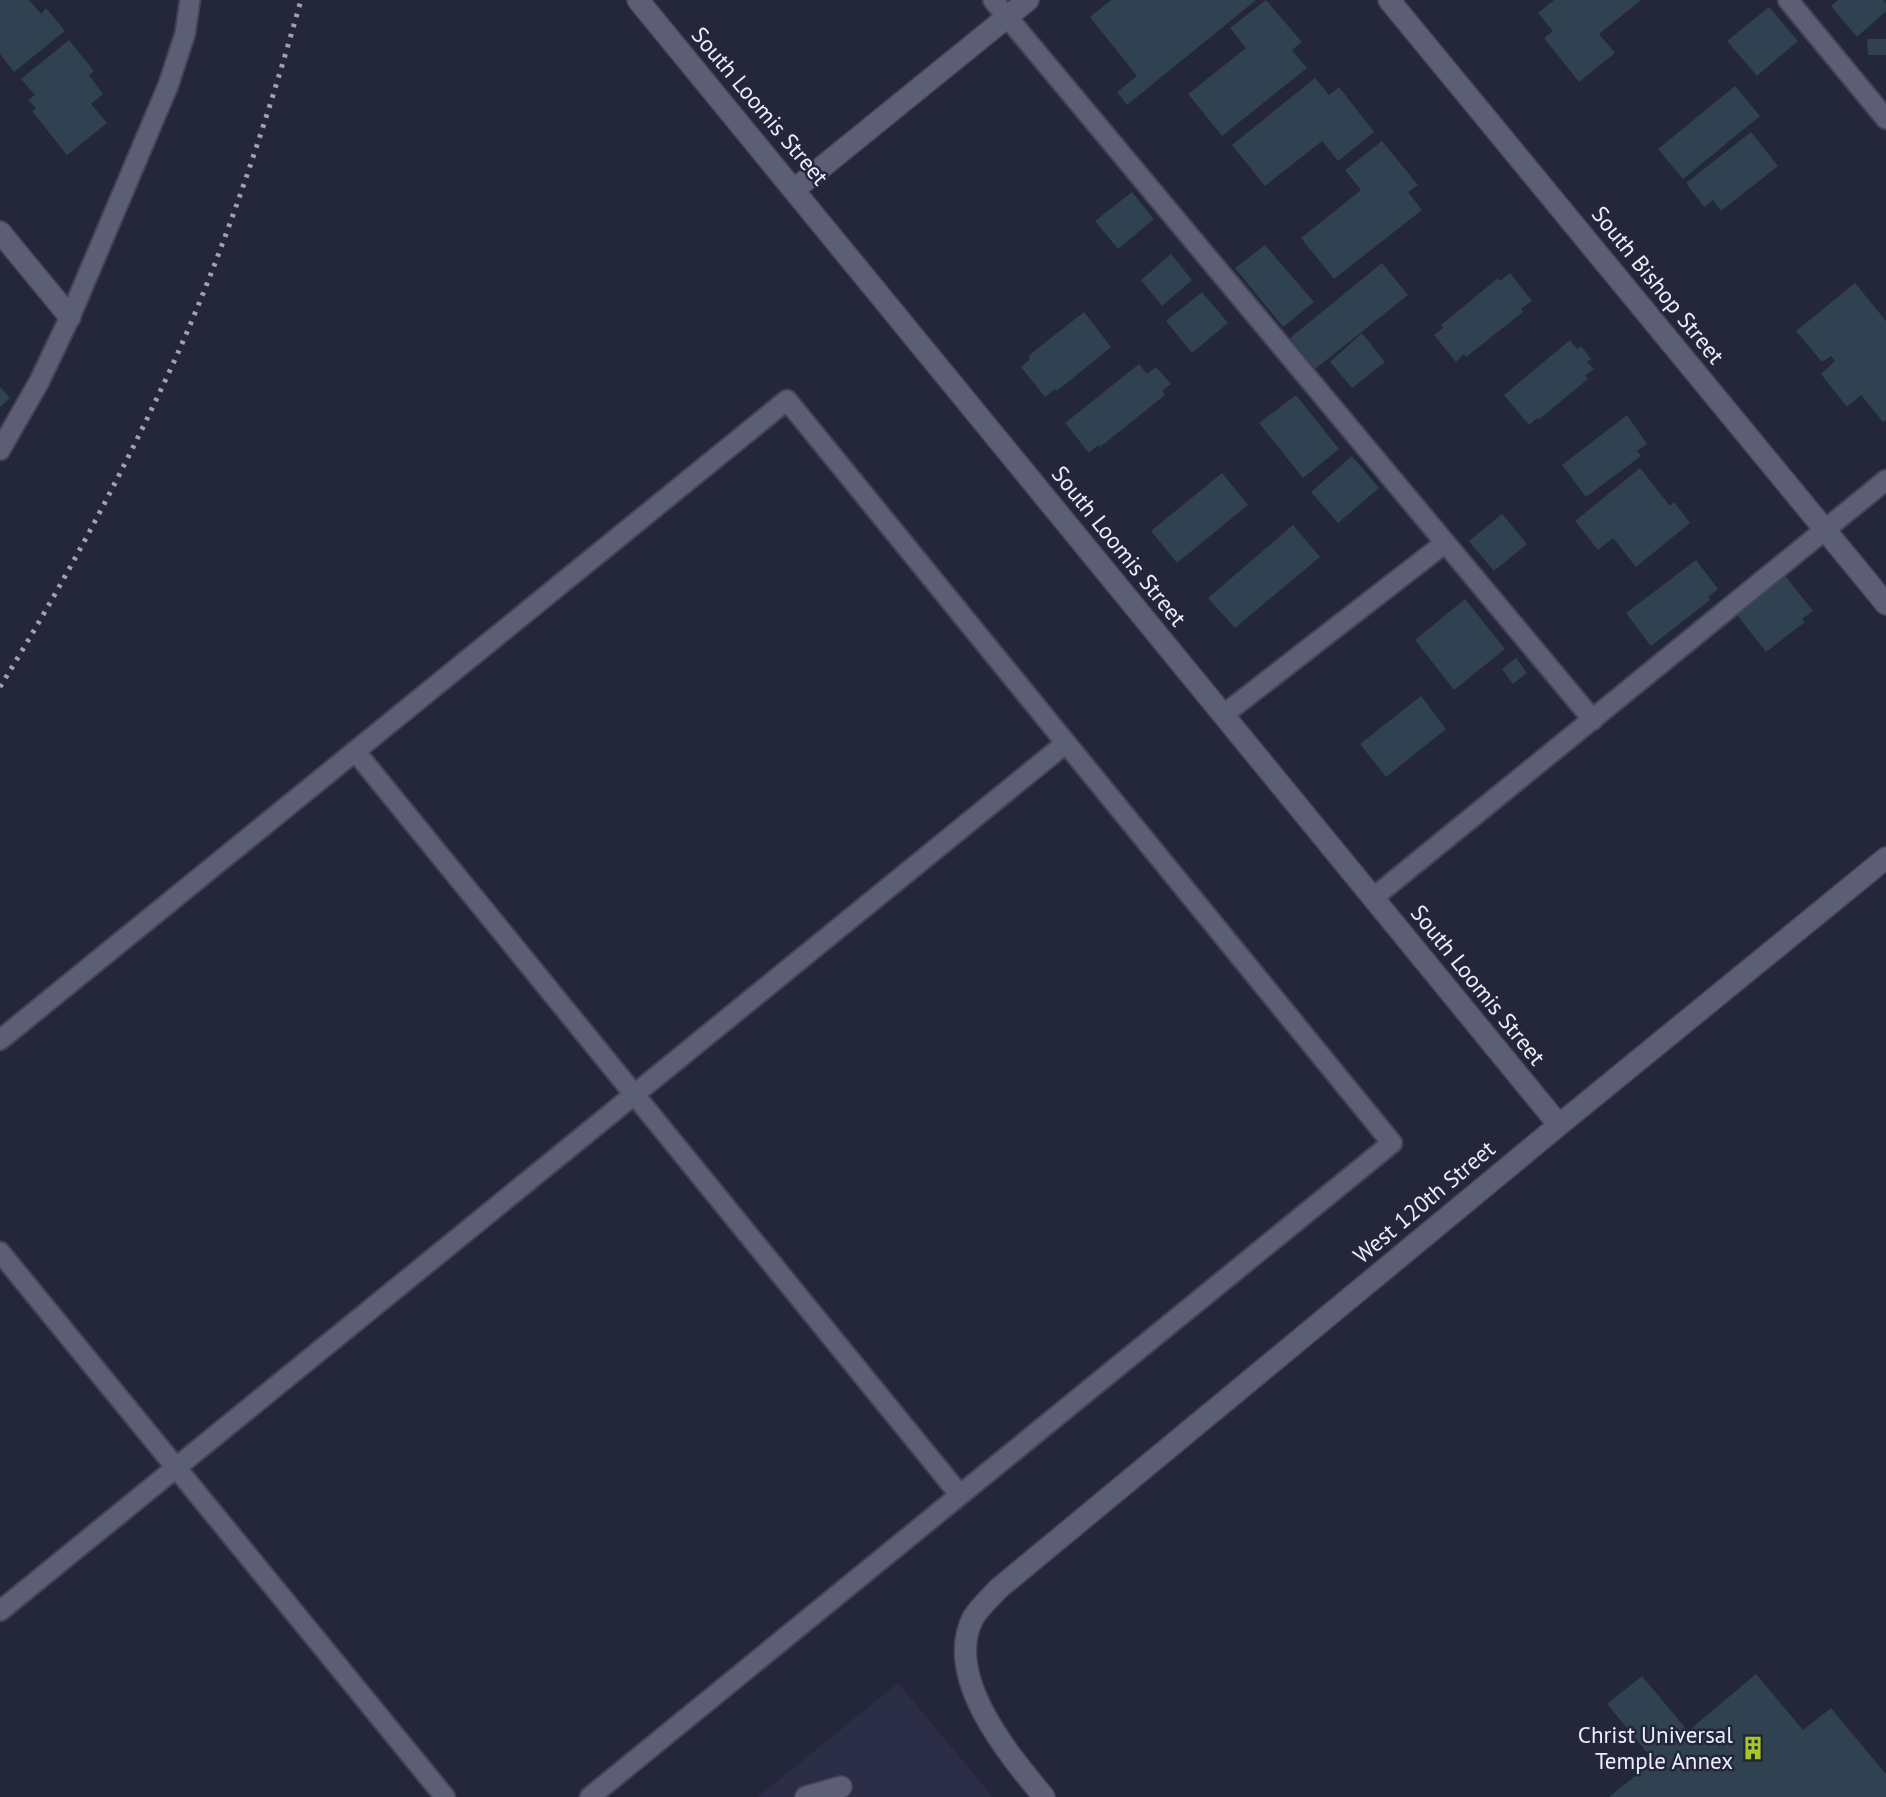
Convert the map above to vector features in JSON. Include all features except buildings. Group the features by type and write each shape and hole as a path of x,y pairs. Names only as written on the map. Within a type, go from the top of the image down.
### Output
{"street":[{"name":"South Loomis Street","path":"638,0 1559,1125"},
{"path":"795,189 1028,0"},
{"name":"South Bishop Street","path":"1389,0 1886,604"},
{"path":"0,232 70,317"},
{"name":"West 120th Street","path":"1044,1797 1003,1747 981,1710 970,1677 965,1645 974,1618 998,1589 1886,858"},
{"path":"806,1797 841,1787"}],"lane":[{"path":"0,450 39,382 70,317 168,86 185,34 190,0"},
{"path":"993,0 1592,720"},
{"path":"1788,0 1886,119"},
{"path":"0,1040 786,400 1392,1143 590,1797"},
{"path":"1373,898 1886,480"},
{"path":"1223,715 1446,543"},
{"path":"0,1611 1066,743"},
{"path":"355,751 960,1495"},
{"path":"0,1252 445,1797"}],"shaded area":[{"path":"898,1683 993,1797 758,1797"}],"railway":[{"path":"0,687 94,524 177,355 213,269 245,180 301,0"}],"place":[{"name":"Christ Universal Temple Annex","path":"1753,1748"}]}
